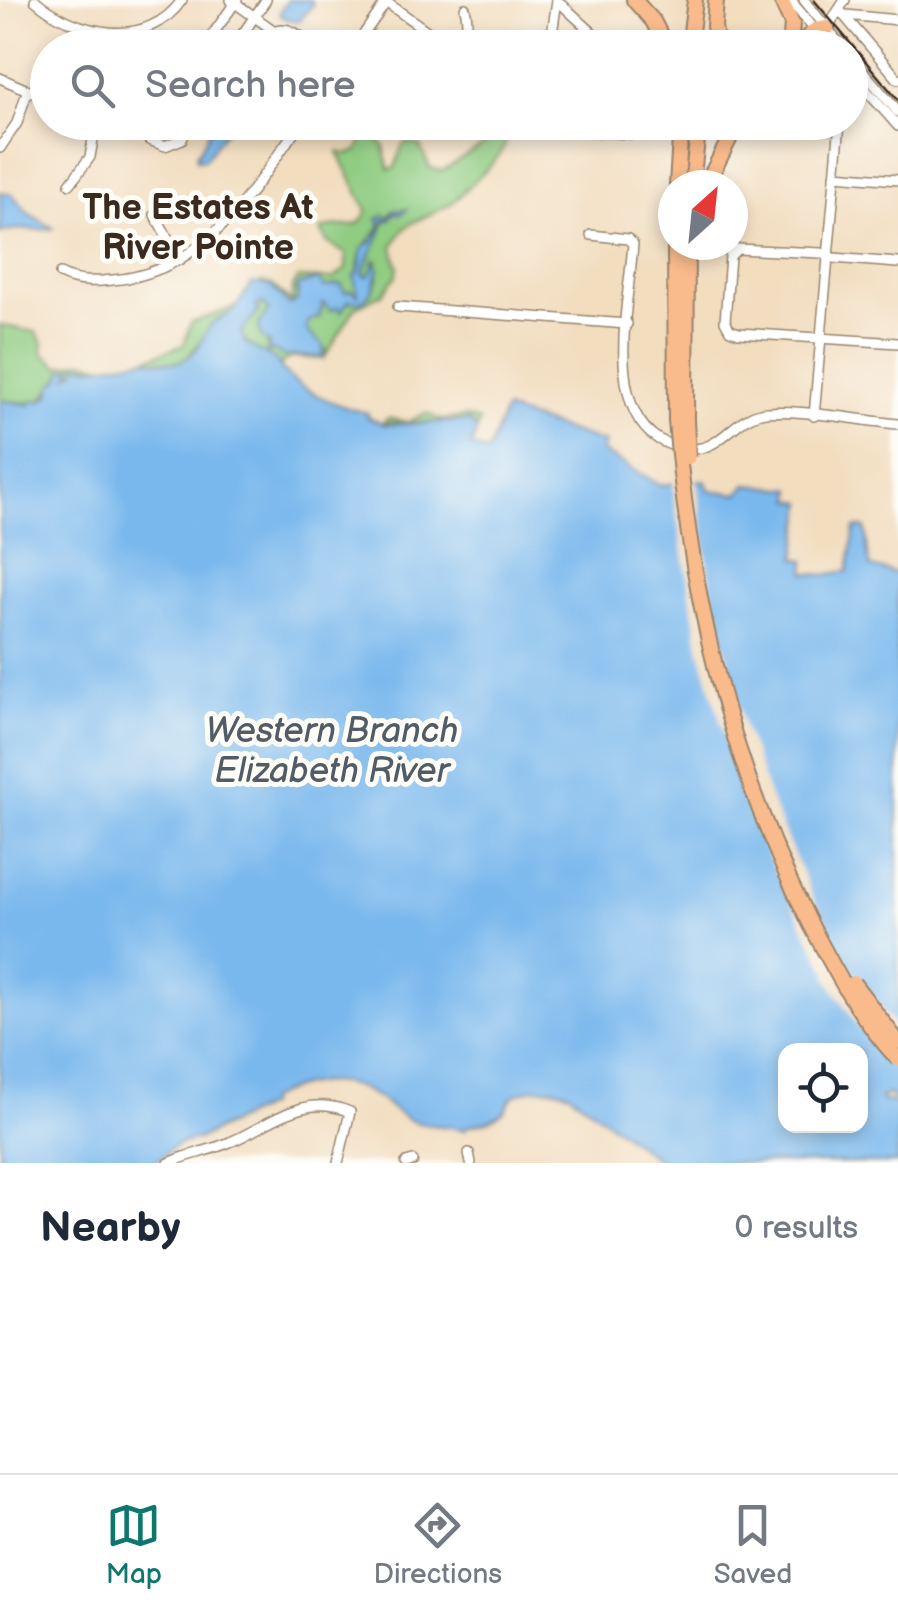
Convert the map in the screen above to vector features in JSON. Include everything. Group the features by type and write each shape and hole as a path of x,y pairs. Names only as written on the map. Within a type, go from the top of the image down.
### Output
{"highway":[{"path":"634,0 658,30"},
{"path":"691,30 695,0"},
{"path":"710,30 714,0"},
{"path":"714,0 715,30"},
{"path":"781,0 792,30"},
{"path":"678,170 679,140"},
{"path":"694,170 697,140"},
{"path":"714,170 729,140"},
{"path":"676,260 687,531 724,706 751,788 790,882 864,1019 898,1059"},
{"path":"687,260 681,421 703,585 726,688 768,813 822,929 862,997 898,1042"}],"street":[{"path":"35,0 80,25 109,30"},
{"path":"137,30 160,24 182,0"},
{"path":"245,30 266,0"},
{"path":"553,30 557,0"},
{"path":"557,0 589,30"},
{"path":"790,0 814,30"},
{"path":"804,0 817,30"},
{"path":"827,30 844,0"},
{"path":"215,30 234,1 276,30"},
{"path":"366,30 386,1 426,30"},
{"path":"465,8 466,30"},
{"path":"840,11 851,16 898,20"},
{"path":"840,11 856,30"},
{"path":"868,44 898,79"},
{"path":"868,77 898,112"},
{"path":"0,78 30,93"},
{"path":"0,148 16,123 27,92"},
{"path":"868,92 898,126"},
{"path":"70,184 90,157 93,140"},
{"path":"148,140 166,146 182,140"},
{"path":"60,274 81,281 122,280 180,260 228,223 287,140"},
{"path":"814,416 838,140"},
{"path":"835,175 898,180"},
{"path":"155,214 180,260"},
{"path":"591,235 632,242 624,374 627,398 638,422 667,444 694,449 710,445 745,419 760,414 898,424"},
{"path":"898,263 737,248 730,262 726,314 726,324 734,332 898,343"},
{"path":"398,307 627,324"},
{"path":"168,1163 241,1138 300,1106 348,1110 338,1163"}],"green space":[{"path":"361,140 378,140 384,146 389,169 395,168 407,142 420,146 430,168 442,171 489,140 507,140 491,165 455,200 404,229 393,247 396,276 383,293 355,308 324,359 319,359 325,349 306,325 319,318 323,303 331,310 371,293 378,279 377,262 368,276 363,275 367,261 384,220 387,221 394,213 403,211 393,211 387,219 384,215 361,253 358,295 345,292 341,284 324,287 320,282 302,283 296,289 297,300 289,305 272,287 260,282 272,285 291,302 293,286 299,278 333,279 346,269 346,254 327,242 321,230 359,223 367,210 338,152 358,151"},
{"path":"263,303 269,310 268,353 272,350 317,359 292,357 281,363 281,370 273,359 245,341 241,335 257,305"},
{"path":"235,307 219,318 186,359 176,363 145,359 184,345 191,323"},
{"path":"0,325 36,332 43,343 42,353 60,367 82,361 102,365 77,366 68,375 73,367 39,401 0,400"},
{"path":"426,413 440,420 466,417 480,421 477,429 470,422 382,423 388,418 408,422"}],"water":[{"path":"288,0 310,0 313,4 300,21 286,19 279,14"},
{"path":"205,140 219,140 205,159 198,160 196,156"},
{"path":"0,192 12,194 28,213 53,228 0,233"},
{"name":"Western Branch Elizabeth River","path":"407,209 402,214 394,213 390,220 384,220 380,234 367,261 363,275 368,276 373,270 374,260 379,270 371,293 361,302 348,301 341,312 337,307 331,311 323,303 319,317 307,322 307,331 323,345 324,357 284,356 272,350 267,353 270,343 261,337 259,324 269,310 263,303 257,305 258,312 241,332 245,343 277,361 304,388 344,407 368,413 367,417 385,425 468,421 477,429 471,446 488,452 505,410 605,443 601,451 660,485 705,480 709,490 738,494 746,485 793,489 792,500 804,502 796,558 805,560 806,573 848,571 855,528 865,528 871,567 898,574 898,1101 889,1094 881,1097 882,1101 898,1106 898,1163 662,1163 563,1091 527,1090 512,1098 501,1113 465,1130 417,1122 364,1090 322,1082 280,1093 268,1100 267,1106 200,1138 178,1144 154,1163 0,1163 0,400 30,405 34,400 41,401 50,395 53,383 64,370 73,367 69,375 78,365 94,367 144,359 176,363 186,359 197,349 212,323 233,312 252,283 271,286 289,305 297,301 298,285 318,279 324,287 341,284 345,292 352,290 358,295 354,276 363,247 382,226 378,219 384,215 389,218 393,211"}],"pier":[{"path":"696,475 712,595 744,725 774,809 811,893 848,963 898,1030 898,1071 858,1027 826,976 771,862 736,775 700,651 674,499 673,478"}],"railway":[{"path":"814,0 839,30"},
{"path":"868,64 898,100"}],"district":[{"name":"The Estates At River Pointe","path":"198,228"}]}
